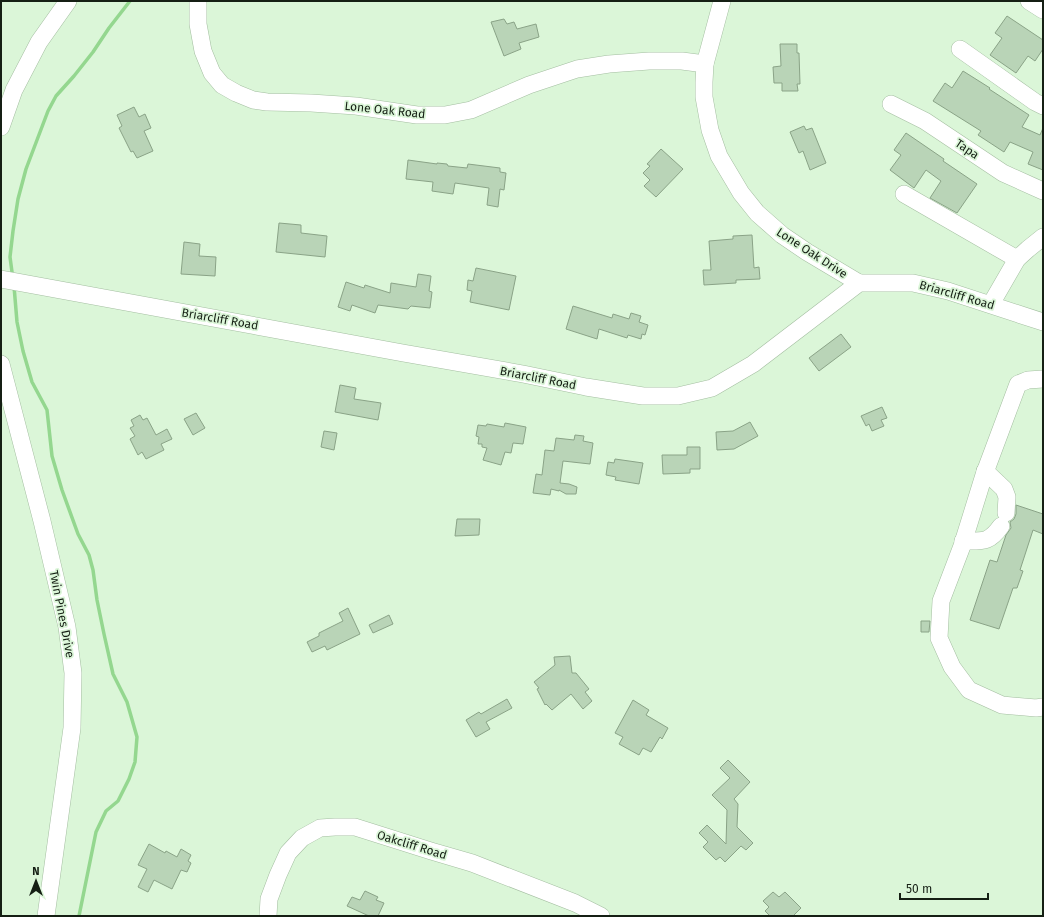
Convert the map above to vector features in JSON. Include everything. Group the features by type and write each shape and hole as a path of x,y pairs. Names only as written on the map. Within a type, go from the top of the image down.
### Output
{"street":[{"path":"1,127 14,90 39,42 68,1"},
{"name":"Lone Oak Road","path":"198,1 198,24 203,51 212,73 222,85 236,93 253,100 268,102 356,106 417,115 445,115 471,110 529,85 577,69 609,64 648,61 682,61 705,64"},
{"name":"Lone Oak Drive","path":"722,1 705,64 704,82 704,97 710,130 719,156 741,193 757,213 782,235 807,252 859,283"},
{"path":"1029,1 1043,10"},
{"path":"960,49 1035,102 1043,106"},
{"name":"Tapa","path":"891,104 925,121 1003,173 1043,190"},
{"path":"904,194 1017,259"},
{"path":"990,304 1017,259 1043,238"},
{"name":"Briarcliff Road","path":"1,279 395,352 523,374 586,387 643,396 678,396 712,388 753,364 859,283 913,282 948,290 1043,322"},
{"name":"Twin Pines Drive","path":"1,364 64,612 73,673 72,728 46,916"},
{"path":"1043,379 1028,380 1018,384 985,471 964,541 941,601 939,638 952,667 969,690 1002,705 1036,708 1043,707"},
{"path":"964,541 982,541 994,536 1004,519 1007,497 1004,489 985,471"},
{"name":"Oakcliff Road","path":"268,916 269,899 288,853 302,838 320,828 335,827 355,827 472,863 575,903 601,916"}],"building":[{"path":"1007,16 1043,40 1043,49 1035,61 1028,56 1016,73 990,55 1002,38 995,33"},
{"path":"504,19 507,24 514,22 517,29 536,24 539,37 519,43 521,49 504,56 491,22"},
{"path":"780,44 797,44 797,53 799,53 800,84 797,84 798,91 782,91 782,83 774,83 773,67 781,66"},
{"path":"963,71 1029,115 1022,127 1040,135 1043,128 1043,170 1028,164 1033,152 1010,142 1004,152 978,135 981,131 933,101 945,83 952,88"},
{"path":"134,107 139,117 145,114 151,128 144,131 153,151 137,158 133,151 131,152 119,128 122,126 117,115"},
{"path":"804,126 806,130 812,128 826,163 810,170 803,151 799,153 790,132"},
{"path":"906,133 977,184 957,213 930,198 941,181 926,170 914,188 890,170 901,155 894,150"},
{"path":"661,149 683,169 656,197 644,186 650,180 643,173 650,166 647,164"},
{"path":"408,160 447,164 448,166 467,168 468,164 500,168 500,172 506,173 504,190 500,189 498,207 487,205 489,188 455,183 453,194 432,191 433,182 406,179"},
{"path":"279,223 301,225 301,233 327,236 325,257 276,252"},
{"path":"752,235 754,268 759,267 760,279 736,280 736,283 704,285 703,270 711,270 709,241 733,239 733,236"},
{"path":"184,242 200,244 199,256 216,257 215,276 181,274"},
{"path":"476,268 516,276 509,310 470,302 472,291 467,290 468,280 473,281"},
{"path":"418,274 431,276 429,291 432,292 430,308 411,306 408,309 378,305 375,313 352,305 350,311 338,307 346,282 364,288 365,285 390,293 391,283 416,287"},
{"path":"573,306 612,318 613,314 629,319 631,313 641,316 639,322 648,325 645,335 642,334 641,339 628,335 627,338 599,329 597,339 566,329"},
{"path":"841,334 851,347 819,371 809,358"},
{"path":"340,385 356,388 354,399 381,403 378,420 335,412"},
{"path":"882,407 887,418 881,420 884,426 872,431 869,424 866,426 861,416"},
{"path":"196,413 205,428 193,435 184,419"},
{"path":"140,415 143,420 147,418 156,435 167,429 172,439 161,444 164,450 146,459 142,452 138,455 130,439 135,436 130,428 134,426 131,420"},
{"path":"750,422 758,436 734,449 717,450 716,432 733,431"},
{"path":"505,423 526,427 523,444 513,443 511,453 505,452 501,465 483,460 487,448 482,447 482,444 478,444 479,437 476,436 478,425 486,426 487,424 504,427"},
{"path":"324,431 337,433 334,450 321,447"},
{"path":"575,435 584,436 583,441 593,443 590,464 563,461 560,483 577,487 576,494 566,494 559,490 551,489 550,495 533,493 536,474 542,475 545,450 554,451 556,438 574,440"},
{"path":"687,447 700,447 700,469 690,469 690,473 663,474 662,455 687,455"},
{"path":"615,459 643,463 639,484 615,480 616,477 606,475 608,462 614,463"},
{"path":"1016,505 1043,514 1043,534 1033,530 1020,570 1023,571 1017,588 1013,588 999,629 970,620 990,560 997,562 1006,535 1011,528 1010,522 1014,519 1016,514"},
{"path":"457,519 480,519 479,535 455,536"},
{"path":"348,608 360,634 327,650 325,646 312,652 307,642 319,636 319,633 343,621 339,613"},
{"path":"389,615 393,624 373,633 369,625"},
{"path":"921,621 930,621 929,632 921,632"},
{"path":"570,656 572,673 576,673 589,689 585,692 592,701 583,709 571,694 552,710 546,704 545,705 537,689 539,688 534,682 555,665 554,657"},
{"path":"507,699 512,708 486,722 490,729 476,737 466,720 479,712 481,714"},
{"path":"633,700 649,710 646,715 668,728 662,739 660,737 651,752 643,748 639,755 619,744 623,737 615,733"},
{"path":"728,760 750,782 734,799 738,804 737,827 753,843 746,850 741,846 725,862 720,857 716,860 703,847 708,842 699,833 707,825 726,844 727,810 712,795 730,778 720,768"},
{"path":"149,844 165,853 166,851 177,857 181,849 191,855 188,861 191,863 187,872 181,870 172,889 154,880 148,892 138,887 147,869 138,865"},
{"path":"365,891 378,897 376,900 384,903 378,916 369,916 347,906 352,897 360,900"},
{"path":"773,892 779,897 785,892 801,908 793,916 770,916 765,911 769,907 763,901"}],"waterway":[{"path":"12,272 10,257 18,199 26,169 48,111 56,96 93,52 130,1"},
{"path":"14,286 17,322 23,351 32,382 47,410 52,456 62,490 78,534 89,555 113,674 127,702 137,737 135,762 129,779 118,801 106,811 96,832 79,916"}]}
